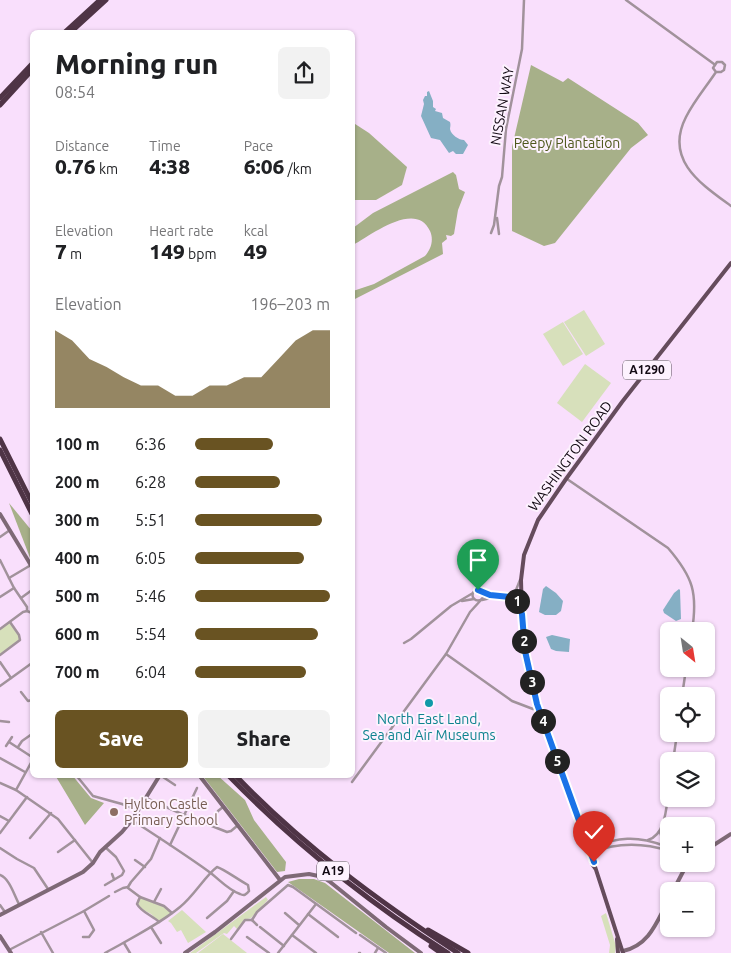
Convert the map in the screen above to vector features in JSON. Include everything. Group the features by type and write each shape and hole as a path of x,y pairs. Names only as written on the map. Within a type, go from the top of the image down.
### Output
{"highway":[{"path":"67,30 100,0"},
{"path":"73,30 106,0"},
{"path":"0,98 30,66"},
{"path":"0,105 30,72"},
{"path":"0,439 30,500"},
{"path":"0,450 30,510"},
{"name":"A19","path":"231,778 335,873 448,953"},
{"name":"A19","path":"238,778 256,797 308,843 378,900 458,953"},
{"path":"378,900 468,953"},
{"path":"392,915 441,953"}],"main road":[{"name":"WASHINGTON ROAD","path":"617,936 587,840 537,704 525,651 521,574 524,555 538,520 566,478 628,394 731,263"},
{"name":"WASHINGTON ROAD","path":"589,851 595,868"},
{"name":"A1290","path":"617,936 623,952"},
{"name":"A1290","path":"617,936 618,953"}],"street":[{"name":"NISSAN WAY","path":"496,214 506,129 522,49 524,0"},
{"path":"626,0 714,64"},
{"path":"714,64 719,61 724,65 723,72 716,72"},
{"path":"714,64 713,68 716,72"},
{"path":"716,72 686,116 680,135 680,144 683,160 691,174 731,206"},
{"path":"491,233 496,214"},
{"path":"496,214 498,234"},
{"path":"566,478 668,548 681,563 690,581 695,606 693,622"},
{"path":"0,514 30,563"},
{"path":"0,537 10,530"},
{"path":"0,560 14,588 27,607 27,611"},
{"path":"9,578 30,567"},
{"path":"504,596 516,590 521,574"},
{"path":"0,597 14,588"},
{"path":"404,643 451,606 478,590 495,596"},
{"path":"21,598 30,591"},
{"path":"355,778 446,654 475,606 484,595 482,591"},
{"path":"473,593 475,606"},
{"path":"459,602 522,594"},
{"path":"504,596 516,601 522,614"},
{"path":"0,629 27,611"},
{"path":"0,655 20,640 19,635 10,622"},
{"path":"446,654 512,700 533,709"},
{"path":"0,662 11,678"},
{"path":"0,686 30,664"},
{"path":"21,692 30,702"},
{"path":"0,721 9,722"},
{"path":"18,748 22,741 30,735"},
{"path":"6,746 12,736"},
{"path":"9,742 30,755"},
{"path":"0,758 26,772"},
{"path":"16,790 30,765"},
{"path":"79,778 94,796 139,810"},
{"path":"0,915 83,872 132,820 158,778"},
{"path":"164,778 175,785"},
{"path":"201,778 280,880"},
{"path":"352,782 355,778"},
{"path":"0,783 16,790 58,819 92,863"},
{"path":"170,845 197,788"},
{"path":"0,833 27,797"},
{"path":"146,798 227,832 237,826"},
{"path":"211,825 218,811 223,807"},
{"path":"655,847 666,807"},
{"path":"30,838 51,814"},
{"path":"0,816 10,822"},
{"path":"105,953 172,913 190,898 211,873 217,867 222,868 231,876 246,884 250,889 248,893 242,896 211,873 132,820"},
{"path":"647,840 659,834"},
{"path":"715,844 731,834"},
{"path":"128,887 130,882 151,859 160,838"},
{"path":"589,851 621,839 647,840 660,845"},
{"path":"58,852 75,840"},
{"path":"589,851 626,843 660,848"},
{"path":"105,847 116,857 124,871 122,875 105,884"},
{"path":"0,848 34,868 48,889"},
{"path":"594,862 597,855 603,849"},
{"path":"136,860 145,867"},
{"path":"112,874 114,879"},
{"path":"185,953 215,932 285,876 300,874 323,877 422,953"},
{"path":"0,875 4,877 19,904"},
{"path":"252,920 257,912 288,885 356,933"},
{"path":"115,892 128,887"},
{"path":"128,887 140,897 164,906 172,913"},
{"path":"154,902 161,889"},
{"path":"207,918 221,907 234,891"},
{"path":"0,936 10,951 41,932 84,911 109,896"},
{"path":"140,897 137,904 139,908 151,914 159,922"},
{"path":"278,953 316,904"},
{"path":"0,905 5,912"},
{"path":"82,937 89,937 94,930 84,911"},
{"path":"285,913 300,925"},
{"path":"308,914 338,937"},
{"path":"623,952 637,946 647,937 660,915"},
{"path":"231,939 245,920 252,920 284,946"},
{"path":"151,927 161,943"},
{"path":"41,932 53,953"},
{"path":"292,935 316,953"},
{"path":"360,935 386,953"},
{"path":"248,936 269,953"},
{"path":"124,943 130,953"},
{"path":"375,953 378,948"}],"green space":[{"name":"Peepy Plantation","path":"531,65 563,82 568,78 638,123 648,135 631,148 555,243 544,246 512,231 512,147"},
{"path":"355,124 369,133 407,167 402,185 376,200 355,200"},
{"path":"453,172 456,175 459,189 465,192 458,210 454,234 451,236 446,235 447,239 442,243 443,254 355,299 355,290 374,284 425,256 432,241 430,231 423,222 415,219 404,219 382,228 355,244 355,226 373,213"},
{"path":"584,310 605,344 586,356 564,322"},
{"path":"563,322 583,354 563,366 543,334"},
{"path":"585,364 611,383 582,422 557,403"},
{"path":"9,503 30,529 30,558"},
{"path":"10,622 19,635 20,640 0,655 0,629"},
{"path":"57,778 74,778 91,798 104,803 85,825"},
{"path":"204,778 220,778 245,800 254,820 286,862 285,871 277,872"},
{"path":"299,879 314,879 325,883 415,953 389,953 288,882"},
{"path":"140,897 164,906 172,913 159,922 151,914 139,908 137,900"},
{"path":"266,897 268,900 251,918 244,920 237,929 234,926 227,934 224,933 196,953 190,953"},
{"path":"182,910 206,932 188,943 181,930 177,932 168,921"},
{"path":"606,913 616,946 615,953 609,953 610,945 601,916"},
{"path":"223,934 247,953 198,953"}],"water":[{"path":"429,91 433,107 436,109 435,111 442,113 443,118 450,122 452,133 464,140 468,145 463,154 456,154 453,151 449,153 440,140 431,138 421,116 423,100"},
{"path":"546,586 563,601 561,611 556,615 545,615 539,612 543,589"},
{"path":"679,589 681,619 676,621 664,613 663,610 674,593"},
{"path":"552,635 570,639 569,652 551,649 546,637"}],"place":[{"name":"North East Land, Sea and Air Museums","path":"429,703"},
{"name":"Hylton Castle Primary School","path":"114,812"}],"route":[{"path":"478,590 490,595 510,597 518,604 522,614 525,651 537,704 594,862"}]}
